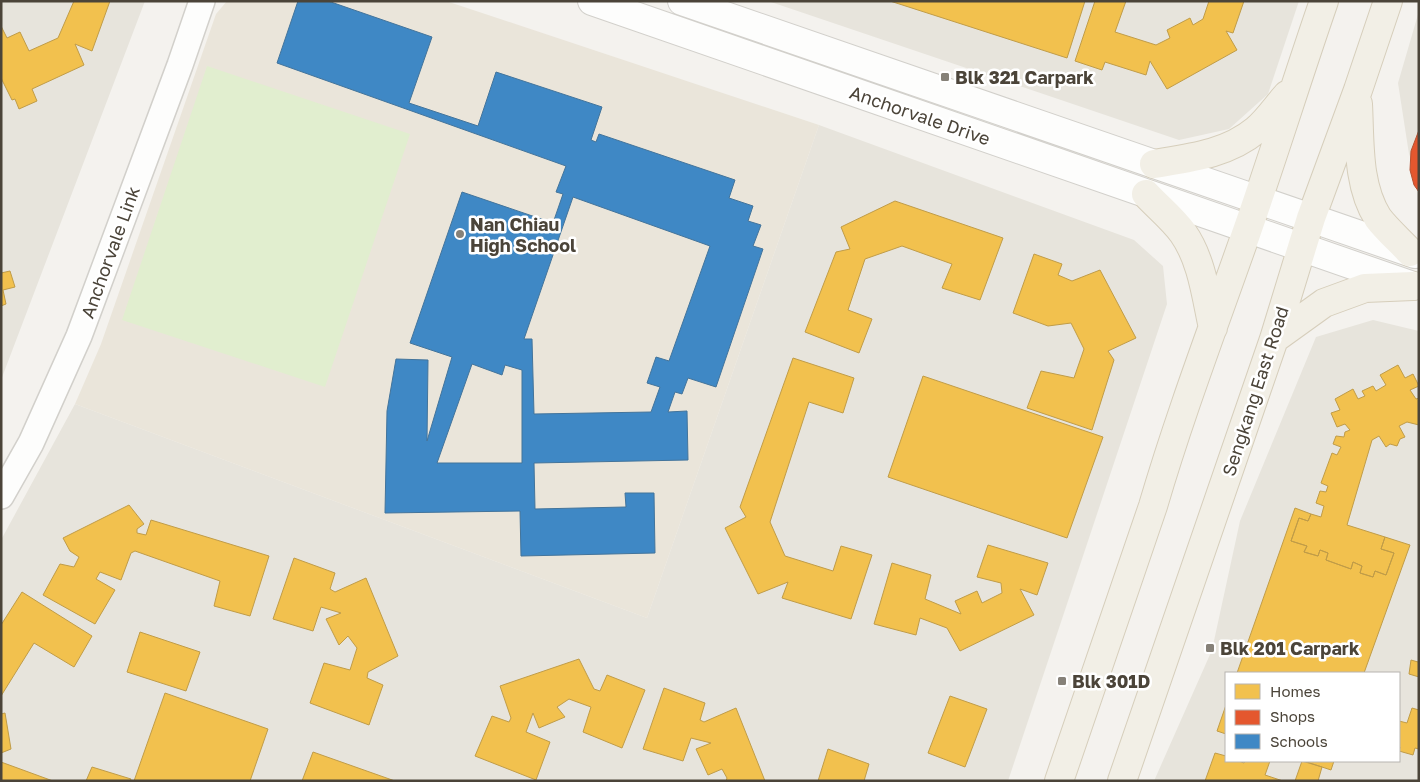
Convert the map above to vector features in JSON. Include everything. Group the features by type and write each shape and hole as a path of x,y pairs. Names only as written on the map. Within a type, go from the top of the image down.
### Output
{"main road":[{"path":"1059,781 1324,1"},
{"name":"Sengkang East Road","path":"1122,781 1274,339 1311,218 1388,1"},
{"path":"1154,164 1202,156 1230,147 1257,129 1293,89"},
{"path":"1358,90 1361,158 1367,195 1378,218 1414,253"},
{"path":"1146,194 1182,232 1193,249 1213,328"},
{"path":"1274,339 1324,303 1365,288 1416,287"}],"street":[{"name":"Anchorvale Link","path":"1,496 31,443 79,336 202,1"},
{"name":"Anchorvale Drive","path":"592,1 1416,287"},
{"name":"Anchorvale Drive","path":"682,1 1414,253"}],"shaded area":[{"path":"1,1 145,1 1,380"},
{"name":"Nan Chiau High School","path":"227,1 446,1 819,125 647,618 75,404 101,344 216,14"},
{"path":"768,1 1299,1 1268,94 1229,129 1179,140"},
{"path":"1419,11 1419,180 1409,154 1398,83"},
{"path":"819,125 1134,240 1163,266 1167,304 1008,781 1,781 1,540 75,404 647,618"},
{"path":"1373,320 1419,331 1419,781 1154,781 1212,650 1240,521 1316,337"}],"green space":[{"path":"207,66 410,134 325,387 122,320"}],"building: Homes":[{"path":"74,1 110,1 92,51 75,44 84,65 32,89 37,101 19,109 15,99 12,100 1,78 1,26 7,38 20,32 29,51 58,38"},
{"path":"890,1 1085,1 1067,58"},
{"path":"1095,1 1126,1 1115,32 1156,45 1170,38 1167,30 1190,18 1193,25 1203,19 1209,1 1244,1 1233,33 1226,31 1237,50 1167,89 1150,61 1146,75 1105,62 1102,70 1075,61"},
{"path":"895,201 1003,238 980,300 942,288 952,264 902,246 865,259 848,310 872,319 859,353 805,332 836,252 850,249 841,227"},
{"path":"1034,254 1062,264 1058,275 1072,281 1100,270 1136,338 1108,351 1114,360 1092,430 1027,408 1041,371 1074,378 1084,349 1071,323 1048,326 1013,313"},
{"path":"10,271 15,287 3,290 6,304 1,306 1,273"},
{"path":"793,358 854,378 843,413 809,402 770,522 785,556 833,571 841,546 872,555 851,619 782,598 788,582 758,594 725,528 746,517 740,507"},
{"path":"1398,365 1405,378 1413,374 1419,386 1410,390 1416,399 1419,398 1419,425 1407,422 1399,426 1405,437 1400,439 1397,446 1390,444 1386,447 1379,436 1372,440 1347,525 1385,537 1381,549 1394,553 1386,575 1375,571 1373,577 1360,573 1362,566 1353,562 1351,569 1326,560 1328,553 1320,550 1318,556 1304,552 1307,546 1291,541 1299,518 1308,521 1311,514 1321,517 1324,506 1316,503 1320,491 1326,492 1328,486 1321,483 1332,453 1337,455 1341,447 1333,444 1336,436 1344,437 1345,432 1350,430 1345,424 1337,427 1331,413 1340,410 1335,399 1353,389 1358,399 1365,396 1362,391 1373,386 1376,391 1386,385 1380,375"},
{"path":"923,376 1103,437 1067,538 888,477"},
{"path":"129,505 144,524 137,529 137,533 146,535 151,520 269,556 250,616 214,606 220,581 135,551 131,553 121,580 100,572 96,579 115,590 95,624 43,595 60,564 74,567 79,557 70,551 63,538"},
{"path":"1295,508 1311,514 1308,521 1299,518 1291,541 1307,546 1304,552 1318,556 1320,550 1328,553 1326,560 1351,569 1353,562 1362,566 1360,573 1373,577 1375,571 1386,575 1394,553 1381,549 1385,537 1410,545 1364,672 1237,672"},
{"path":"988,545 1048,563 1037,595 1020,589 1034,615 960,651 947,628 920,618 916,635 874,624 892,563 931,575 925,599 961,614 955,601 977,591 982,603 1002,593 1001,583 977,577"},
{"path":"294,558 335,573 330,589 335,592 366,578 398,656 368,672 367,678 383,685 369,725 310,703 324,663 350,670 357,648 348,636 339,645 326,619 341,613 321,607 313,631 273,619"},
{"path":"22,592 92,636 74,667 34,643 1,696 1,625"},
{"path":"140,632 200,652 186,691 127,672"},
{"path":"579,659 594,689 600,691 607,675 645,690 622,748 583,732 591,707 569,699 557,707 565,717 539,728 533,713 526,732 550,742 536,780 475,756 492,716 509,722 511,718 500,686"},
{"path":"1419,659 1419,677 1409,674 1411,660 1418,662"},
{"path":"664,688 705,703 700,720 704,722 736,708 765,781 726,781 727,778 722,769 708,775 696,749 711,743 691,738 683,761 643,749"},
{"path":"165,693 268,729 250,781 134,781"},
{"path":"950,696 987,709 965,767 928,753"},
{"path":"1225,708 1225,734 1217,731"},
{"path":"1412,708 1419,710 1419,749 1415,748 1413,755 1400,751 1400,721 1407,723"},
{"path":"5,713 11,749 1,753 1,714"},
{"path":"828,749 869,764 864,781 818,781"},
{"path":"313,752 395,781 302,781"},
{"path":"1215,753 1225,756 1225,762 1270,762 1265,775 1283,781 1205,781"},
{"path":"1,762 53,781 1,781"},
{"path":"1302,762 1322,767 1318,781 1295,781"},
{"path":"1307,762 1334,762 1331,770"},
{"path":"92,767 131,779 130,781 86,781"}],"building: Shops":[{"path":"1419,130 1419,192 1414,185 1410,170 1411,151"}],"building: Schools":[{"name":"Nan Chiau High School","path":"298,1 328,1 432,37 409,103 478,126 496,72 602,107 591,140 596,142 599,134 735,180 729,198 753,206 748,221 761,225 753,246 763,249 716,387 688,378 682,394 675,392 668,412 687,411 688,460 534,463 535,509 626,507 625,493 654,493 655,553 521,556 520,511 385,513 387,411 396,359 428,360 427,441 452,357 410,343 462,192 553,223 563,194 556,192 566,166 277,63","holes":["573,197 710,246 669,361 656,357 647,383 660,387 651,412 534,414 532,339 524,339","472,364 502,375 505,365 522,370 522,463 437,463"]}],"place":[{"name":"Blk 321 Carpark","path":"945,77"},
{"name":"Nan Chiau High School","path":"460,234"},
{"name":"Blk 201 Carpark","path":"1210,648"},
{"name":"Blk 301D","path":"1062,681"}]}
